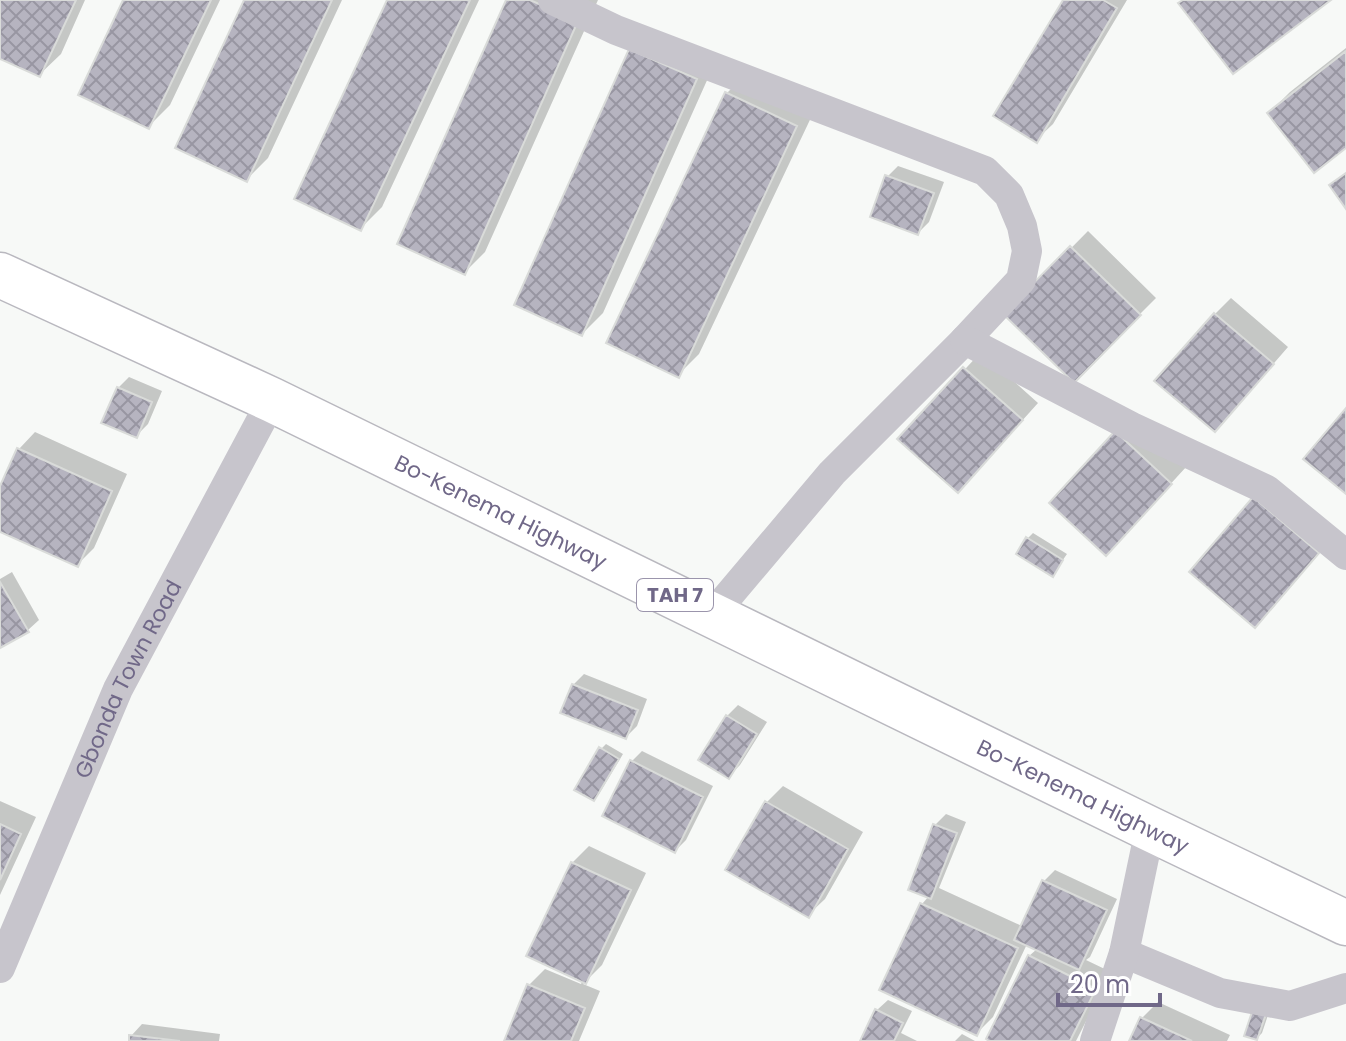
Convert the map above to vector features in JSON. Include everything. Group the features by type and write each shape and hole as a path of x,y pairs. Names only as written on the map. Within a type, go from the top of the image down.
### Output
{"highway":[{"name":"Bo-Kenema Highway","path":"0,275 272,400 1346,923"}],"street":[{"path":"553,0 616,30 985,171 1009,195 1022,226 1027,251 1021,280 832,473 713,614"},
{"path":"965,340 1132,427 1267,490 1346,555"},
{"name":"Gbonda Town Road","path":"0,968 118,689 272,400"},
{"path":"1095,1041 1124,953 1150,829"},
{"path":"1124,953 1220,993 1290,1006 1346,988"}],"building":[{"path":"0,0 76,0 40,77 0,59"},
{"path":"123,0 211,0 149,129 78,95"},
{"path":"244,0 332,0 247,182 175,148"},
{"path":"387,0 470,0 361,231 294,199"},
{"path":"506,0 530,0 578,21 465,275 397,244"},
{"path":"1063,0 1103,0 1117,8 1037,143 993,116"},
{"path":"1183,0 1331,0 1233,74 1178,3"},
{"path":"629,49 697,79 582,336 514,305"},
{"path":"1346,51 1346,148 1314,173 1267,113"},
{"path":"725,92 797,126 679,378 606,343"},
{"path":"1346,173 1346,209 1329,185"},
{"path":"885,175 934,193 918,235 870,217"},
{"path":"1070,246 1141,315 1074,383 1003,314"},
{"path":"1214,313 1274,364 1215,432 1154,381"},
{"path":"963,367 1023,420 958,493 897,439"},
{"path":"117,387 152,402 137,438 101,423"},
{"path":"1346,408 1346,494 1303,459"},
{"path":"1115,431 1172,484 1106,556 1049,503"},
{"path":"17,448 112,491 78,567 0,532 0,486"},
{"path":"1253,497 1319,553 1255,628 1189,572"},
{"path":"1026,537 1063,560 1053,577 1016,554"},
{"path":"0,582 29,632 0,648"},
{"path":"572,684 638,710 626,739 560,713"},
{"path":"726,715 757,734 729,779 698,760"},
{"path":"599,747 619,759 594,801 574,790"},
{"path":"630,760 703,797 675,853 602,816"},
{"path":"765,801 848,849 809,918 725,870"},
{"path":"0,824 21,834 0,880"},
{"path":"933,824 957,833 931,899 908,890"},
{"path":"571,862 631,890 586,984 526,956"},
{"path":"1042,880 1107,910 1079,970 1014,940"},
{"path":"920,903 1018,948 977,1036 879,990"},
{"path":"1028,955 1096,989 1070,1041 986,1039"},
{"path":"527,984 585,1008 571,1041 504,1041"},
{"path":"875,1009 903,1023 894,1041 860,1041"},
{"path":"1253,1009 1266,1014 1257,1040 1244,1036"},
{"path":"1140,1017 1192,1041 1129,1041"},
{"path":"129,1035 180,1041 129,1041"}]}
